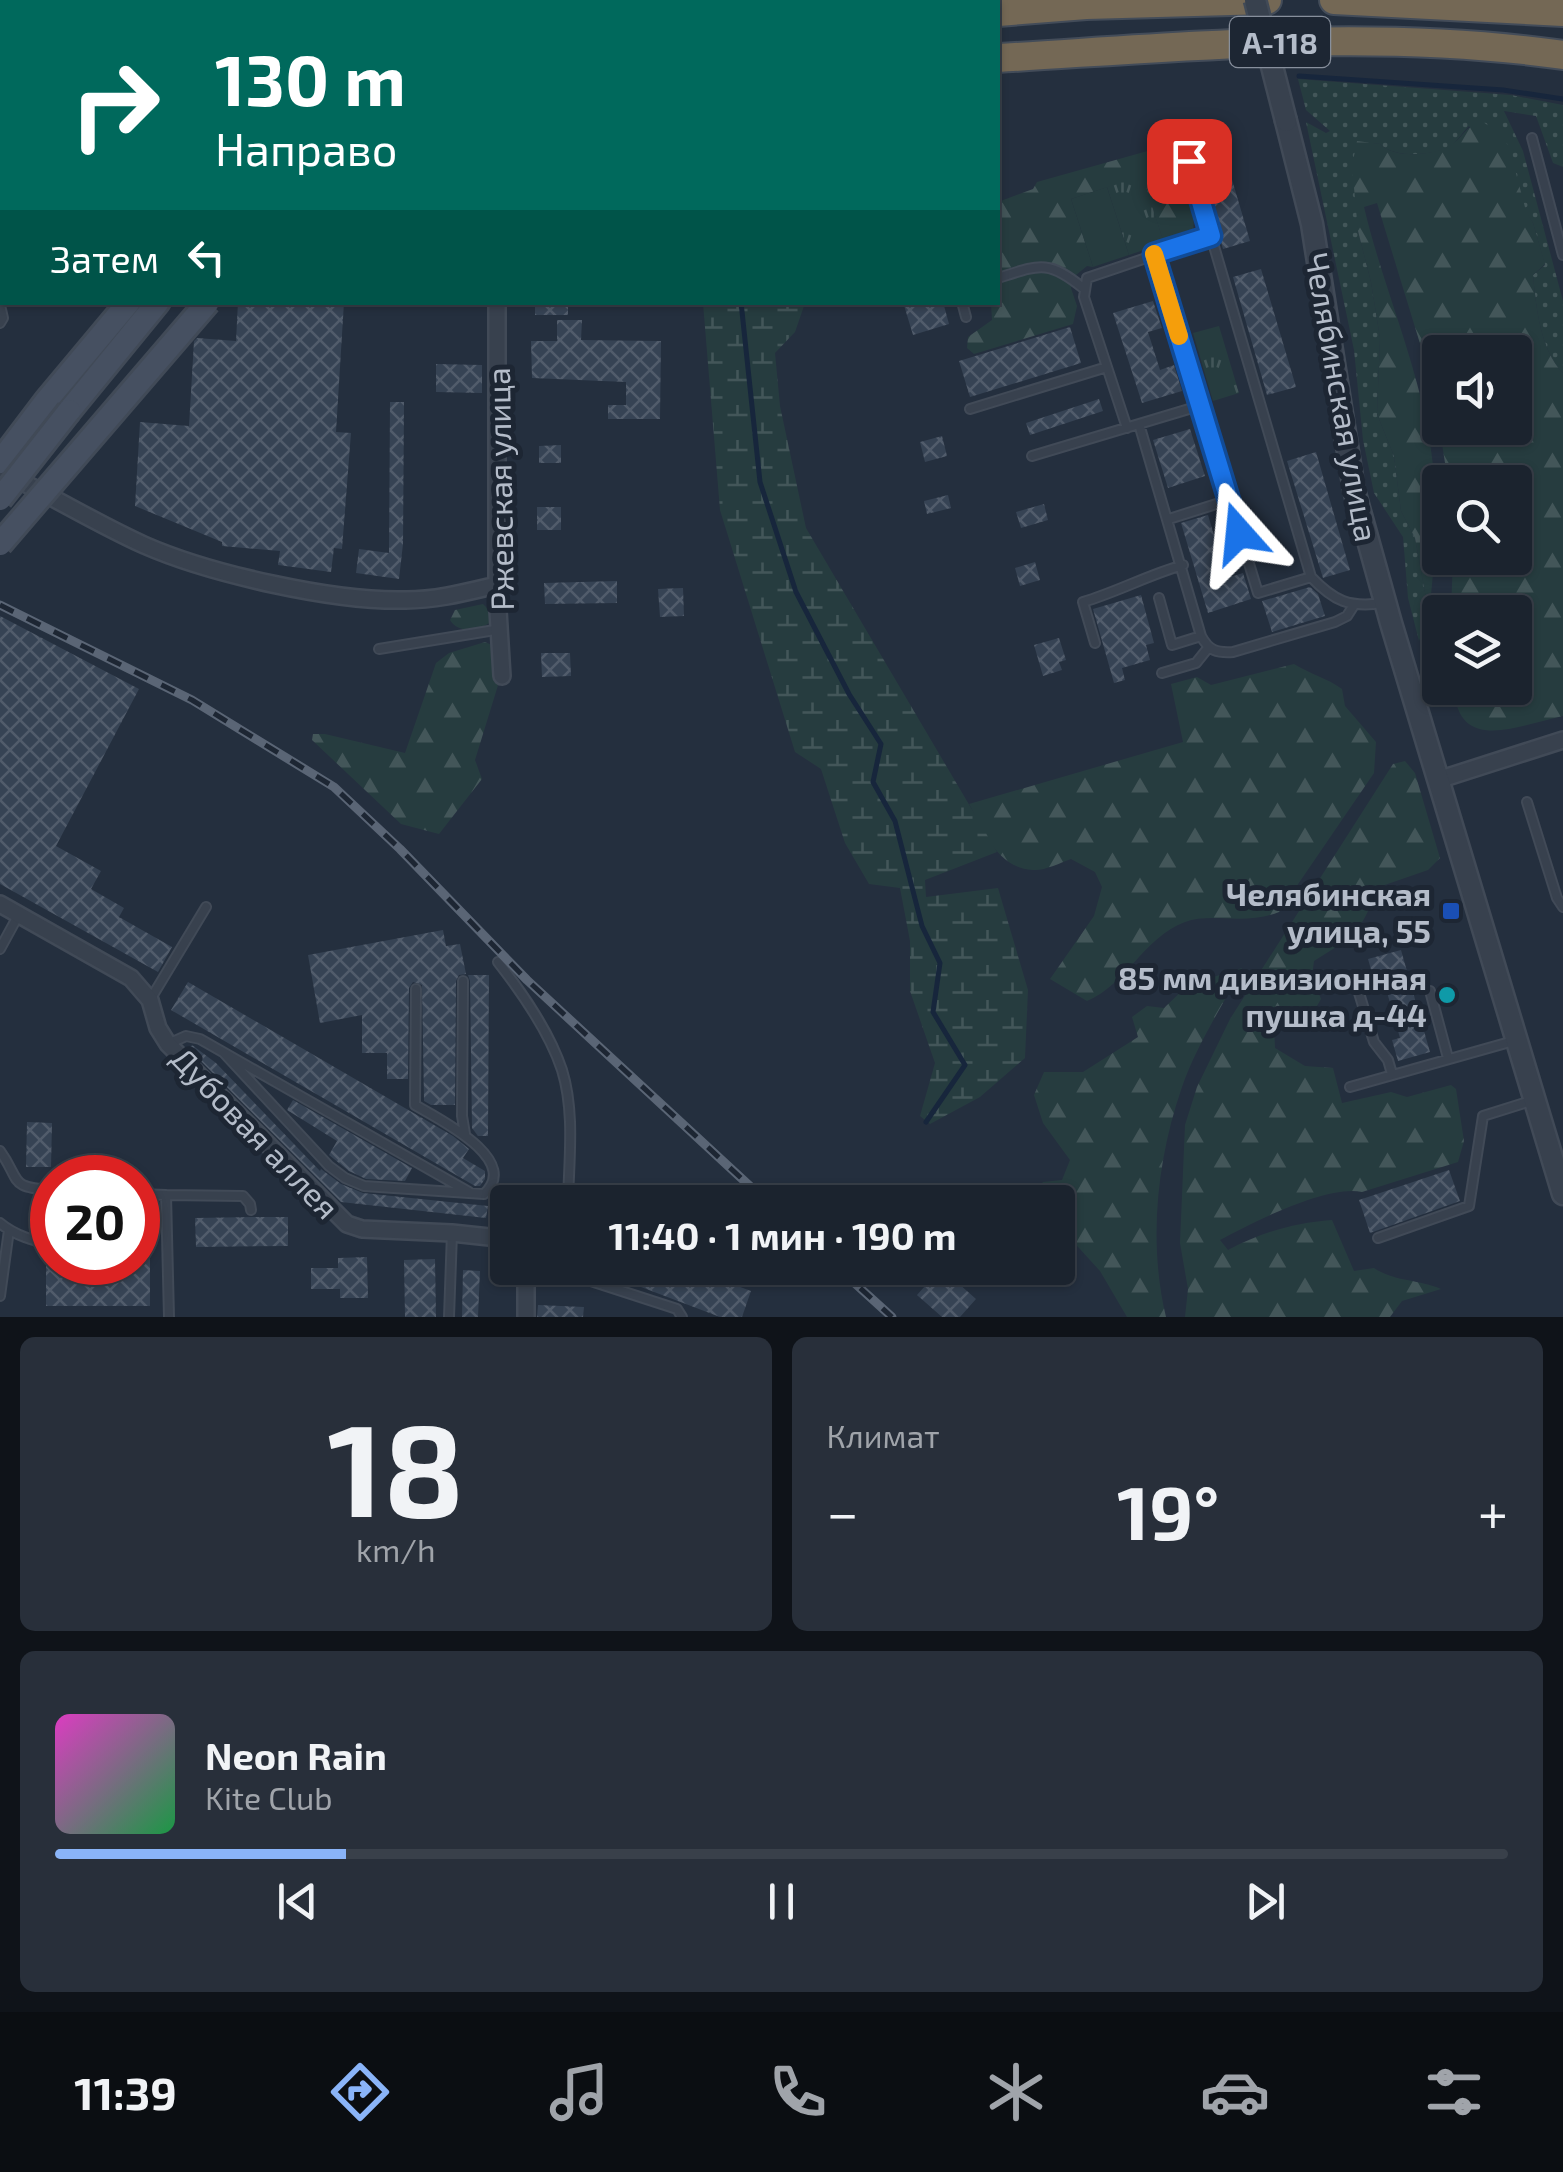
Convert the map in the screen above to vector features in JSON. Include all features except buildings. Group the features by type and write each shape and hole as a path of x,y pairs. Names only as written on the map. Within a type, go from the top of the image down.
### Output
{"highway":[{"name":"А-118","path":"1000,12 1086,5 1267,0"},
{"name":"А-118","path":"1334,0 1563,12"},
{"name":"А-118","path":"1000,58 1316,41 1436,43 1563,54"}],"main road":[{"path":"0,462 127,305"},
{"path":"0,499 156,305"},
{"path":"0,544 205,305"}],"street":[{"name":"Челябинская улица","path":"1256,0 1312,224 1354,490 1563,1194"},
{"name":"Ржевская улица","path":"497,305 496,585 502,676"},
{"path":"0,472 146,546 191,562 280,584 352,598 406,600 496,585"},
{"path":"1438,780 1563,740"},
{"name":"Дубовая аллея","path":"0,904 132,978 150,1000 158,1028 168,1044 347,1224 362,1229 490,1237"},
{"path":"526,1285 526,1317"}],"lane":[{"path":"1532,138 1563,255"},
{"path":"1189,161 1311,577 1330,597 1354,605 1385,603"},
{"path":"1083,288 1087,278 1094,274 1211,236"},
{"path":"1154,254 1258,593 1311,577"},
{"path":"1000,277 1038,265 1051,266 1083,288 1127,428"},
{"path":"0,305 0,322"},
{"path":"963,305 966,317"},
{"path":"970,409 1107,367"},
{"path":"1032,456 1199,406"},
{"path":"1138,424 1201,636 1208,648 1220,653 1233,652 1302,632 1347,616 1354,605"},
{"path":"1168,519 1229,500"},
{"path":"1094,643 1083,602 1182,565"},
{"path":"1158,598 1172,645 1201,636"},
{"path":"379,649 501,630"},
{"path":"1162,672 1196,664 1208,648"},
{"path":"1527,802 1563,907"},
{"path":"150,1000 206,907"},
{"path":"0,949 18,914"},
{"path":"498,962 526,998 562,1070 571,1128 569,1185"},
{"path":"464,981 465,1134"},
{"path":"224,1052 329,1166 345,1178 364,1186 484,1194 492,1187 496,1173 490,1159 465,1134 415,1106 416,989"},
{"path":"1430,991 1448,1058"},
{"path":"1359,993 1374,1042 1388,1060 1392,1074"},
{"path":"168,1044 186,1036 200,1038 472,1194"},
{"path":"1350,1086 1516,1040"},
{"path":"1378,1238 1470,1206 1484,1116 1534,1100"},
{"path":"0,1150 10,1174 30,1187"},
{"path":"0,1182 10,1174"},
{"path":"160,1196 243,1196 250,1210"},
{"path":"166,1196 169,1317"},
{"path":"0,1223 30,1238"},
{"path":"0,1296 9,1230"},
{"path":"449,1317 452,1232"},
{"path":"609,1285 676,1308 682,1317"}],"green space":[{"path":"1298,79 1511,95 1563,105 1563,167 1553,163 1536,116 1504,111 1523,151 1563,301 1563,373 1549,352 1538,314 1533,275 1545,265 1533,223 1469,126 1452,145 1426,153 1405,154 1380,144 1357,142 1358,231 1380,338 1377,414 1394,456 1401,511 1415,538 1426,595 1422,595 1419,641 1408,598 1403,537 1374,493 1363,440 1354,350 1306,122 1326,133 1330,131 1306,110"},
{"path":"1483,122 1501,134 1509,147 1545,264 1533,275 1540,327 1549,352 1563,373 1563,716 1494,730 1479,729 1467,722 1457,705 1532,705 1532,595 1452,595 1452,575 1532,575 1532,465 1445,465 1442,445 1532,445 1532,335 1422,335 1422,350 1377,203 1364,207 1422,403 1422,445 1430,445 1433,465 1422,465 1422,575 1433,575 1431,595 1426,595 1415,538 1401,511 1394,456 1377,414 1380,338 1358,231 1352,166 1357,141 1380,144 1404,154 1425,153 1451,145 1468,129"},
{"path":"1169,145 1190,186 1193,232 1164,243 1142,176 1071,199 1093,267 1087,266 1076,275 1071,288 1077,306 1073,324 974,354 967,348 968,337 992,320 991,305 1000,305 1000,201 1033,189 1037,182"},
{"path":"1142,175 1164,243 1129,255 1107,187"},
{"path":"1107,187 1129,255 1093,267 1071,199"},
{"path":"703,305 804,305 795,332 775,353 780,406 806,528 997,852 925,880 926,897 998,888 1028,990 1025,1058 980,1097 930,1124 920,1116 935,1063 910,991 910,941 900,888 869,884 845,843 821,769 795,752 720,510"},
{"path":"1219,326 1239,393 1213,401 1193,333"},
{"path":"483,604 492,621 487,624 464,629 450,620 455,610"},
{"path":"485,642 494,646 499,682 475,760 482,779 439,834 401,824 312,740 313,734 405,753 436,663 449,653"},
{"path":"1294,664 1342,689 1345,706 1376,742 1374,773 1279,912 1254,918 1185,922 1170,929 1113,984 1087,1001 1050,979 1094,916 1102,887 1095,872 1071,859 1037,870 1010,863 986,836 969,804 1183,742 1171,684 1197,677 1211,685"},
{"path":"1405,761 1415,773 1440,858 1428,870 1376,888 1358,927 1314,961 1312,976 1321,999 1311,1016 1274,1025 1275,1048 1305,1066 1333,1068 1342,1103 1391,1092 1407,1097 1451,1085 1456,1089 1464,1141 1458,1162 1362,1192 1310,1199 1220,1240 1228,1250 1279,1229 1332,1220 1354,1271 1374,1268 1441,1289 1402,1301 1390,1317 1185,1317 1188,1289 1180,1243 1185,1125 1197,1087 1230,1019 1393,764"},
{"path":"1242,968 1188,1072 1166,1143 1158,1201 1157,1260 1166,1317 1127,1317 1100,1271 1075,1244 1075,1185 1040,1185 1062,1180 1070,1160 1043,1123 1034,1095 1044,1072 1083,1072 1138,1037 1132,1017 1147,1006 1164,1008 1188,985"}],"waterway":[{"path":"1299,76 1503,90 1563,99"},
{"path":"741,305 760,482 796,592 849,694 881,744 873,782 895,821 922,926 940,963 933,1012 965,1065 926,1122"}],"railway":[{"path":"0,605 192,700 334,787 527,980 749,1185"},
{"path":"857,1285 892,1317"}],"slow traffic":[{"path":"1154,254 1179,336"}],"place":[{"name":"Челябинская улица, 55","path":"1451,911"},
{"name":"85 мм дивизионная пушка д-44","path":"1447,995"}],"route":[{"path":"1189,161 1211,236 1154,254 1239,533"}]}
